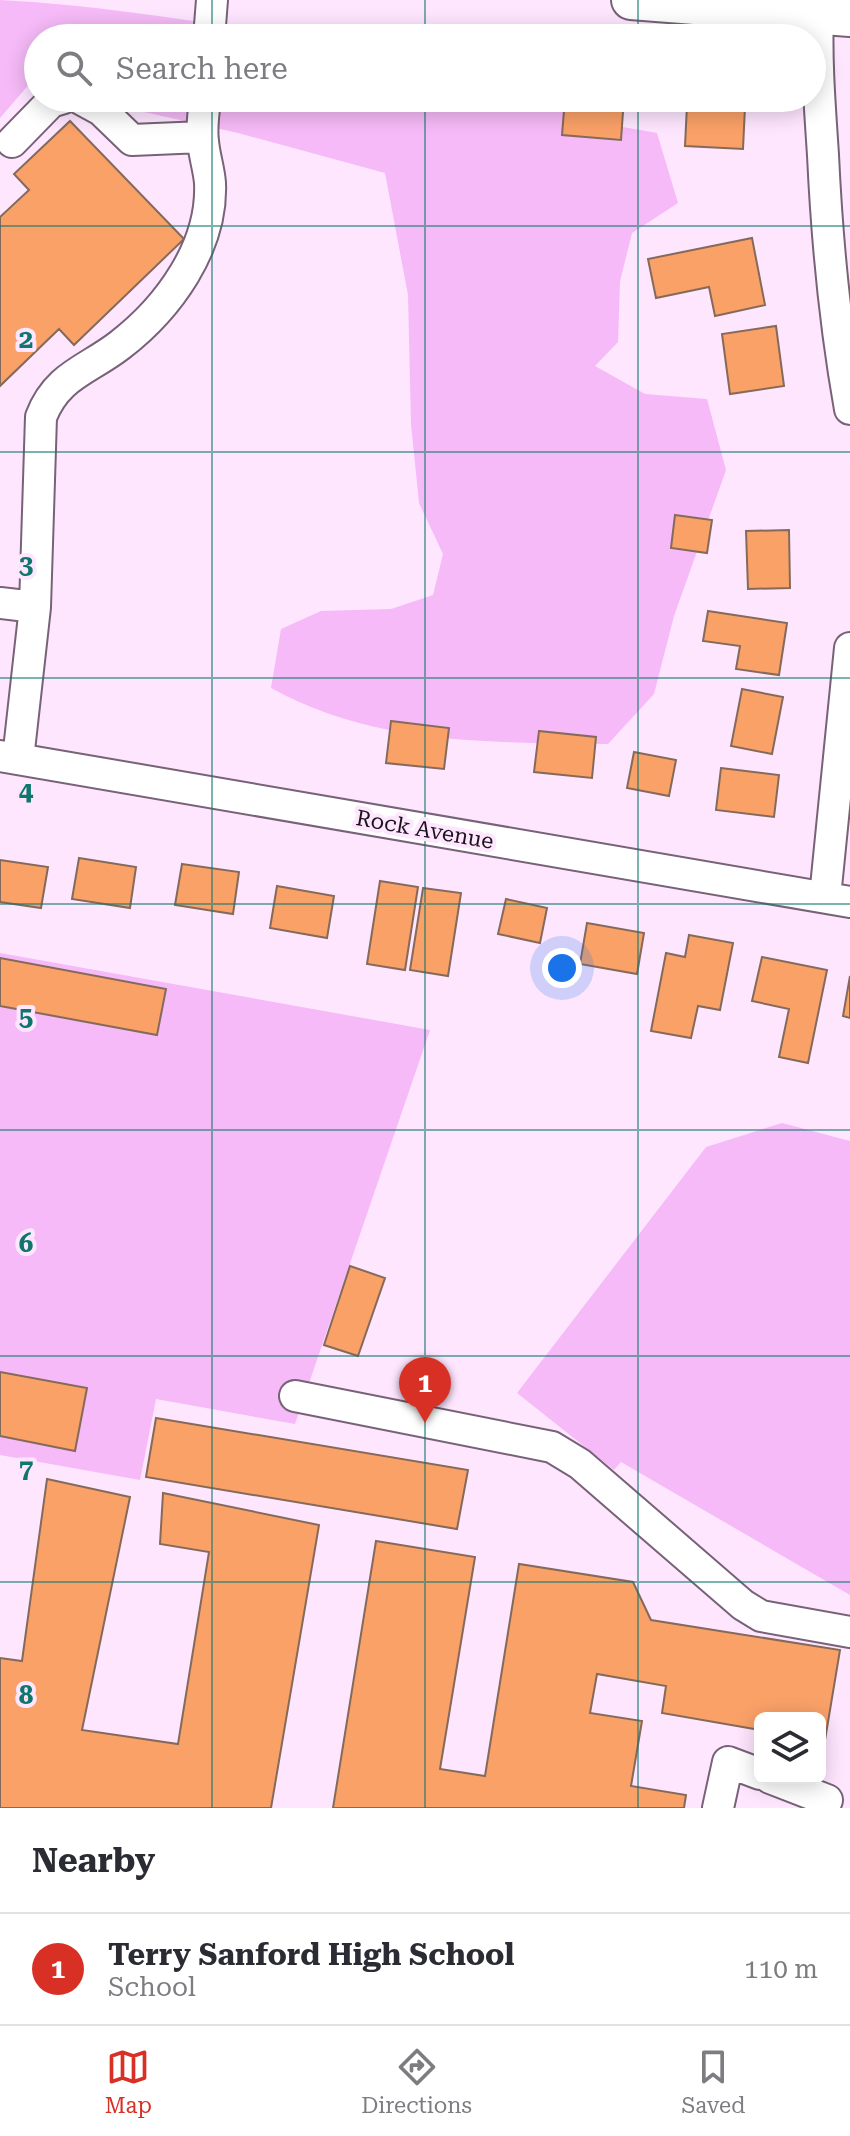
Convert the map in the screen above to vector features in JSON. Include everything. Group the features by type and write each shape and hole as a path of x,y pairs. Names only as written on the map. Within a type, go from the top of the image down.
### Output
{"main road":[{"path":"631,0 834,16"}],"street":[{"path":"210,24 212,0"},
{"path":"12,142 41,112"},
{"path":"103,112 132,140 202,137"},
{"path":"9,757 35,607 41,417 49,394 121,344 154,314 183,278 203,232 207,209 210,185 202,137 204,112"},
{"path":"821,112 834,319 850,409"},
{"path":"0,603 35,607"},
{"path":"838,900 850,648"},
{"name":"Rock Avenue","path":"9,757 838,900"},
{"path":"295,1396 552,1447 580,1464 743,1605 761,1616 850,1632"},
{"path":"718,1808 728,1762 754,1772"},
{"path":"787,1784 839,1803"}],"shaded area":[{"path":"0,0 85,7 215,24 24,24 24,90 0,118"},
{"path":"144,112 606,112 623,127 657,133 678,203 632,233 620,281 618,342 595,366 645,394 707,399 726,470 674,616 654,694 608,744 478,741 393,731 311,707 271,688 281,629 321,611 391,609 433,595 443,554 419,503 411,424 408,295 385,173 238,133"},
{"path":"0,953 430,1030 295,1424 156,1399 140,1480 0,1455"},
{"path":"782,1123 850,1141 850,1595 621,1462 614,1470 517,1393 706,1147"}],"building":[{"path":"564,112 623,112 621,140 562,135"},
{"path":"687,112 745,112 743,149 685,146"},
{"path":"70,121 184,239 74,345 59,329 0,386 0,217 29,190 14,174"},
{"path":"752,238 765,305 715,316 709,287 656,298 648,259"},
{"path":"776,326 784,386 730,394 722,334"},
{"path":"675,515 712,520 707,553 671,548"},
{"path":"789,530 790,588 748,589 746,531"},
{"path":"708,611 787,623 779,675 736,669 740,646 703,641"},
{"path":"742,689 783,697 772,754 731,746"},
{"path":"391,721 449,728 444,769 386,763"},
{"path":"539,731 596,737 592,778 534,772"},
{"path":"634,752 676,760 669,796 627,788"},
{"path":"721,768 779,775 774,817 716,810"},
{"path":"79,858 136,867 130,908 72,899"},
{"path":"0,860 48,867 41,908 0,902"},
{"path":"182,864 239,872 233,914 175,905"},
{"path":"380,881 418,887 405,970 367,964"},
{"path":"277,886 334,896 327,938 270,928"},
{"path":"423,888 461,893 448,976 410,970"},
{"path":"506,899 547,908 540,943 498,934"},
{"path":"587,923 644,933 637,974 580,964"},
{"path":"689,935 733,943 720,1010 698,1006 691,1038 651,1031 666,953 685,957"},
{"path":"762,957 827,970 808,1063 779,1057 789,1009 752,1001"},
{"path":"0,958 166,989 157,1035 0,1006"},
{"path":"850,976 850,1018 843,1016"},
{"path":"350,1266 385,1278 358,1356 324,1345"},
{"path":"0,1372 87,1388 75,1451 0,1436"},
{"path":"156,1418 468,1470 457,1529 146,1477"},
{"path":"47,1479 130,1497 82,1730 178,1744 209,1552 160,1544 163,1493 319,1525 271,1808 0,1808 0,1658 22,1661"},
{"path":"376,1541 475,1557 440,1769 485,1776 519,1564 633,1582 651,1620 840,1650 826,1734 826,1712 754,1712 754,1729 662,1713 666,1686 597,1674 590,1713 642,1721 631,1786 686,1795 684,1808 333,1808"}],"place":[{"name":"Terry Sanford High School","path":"425,1423"}]}
